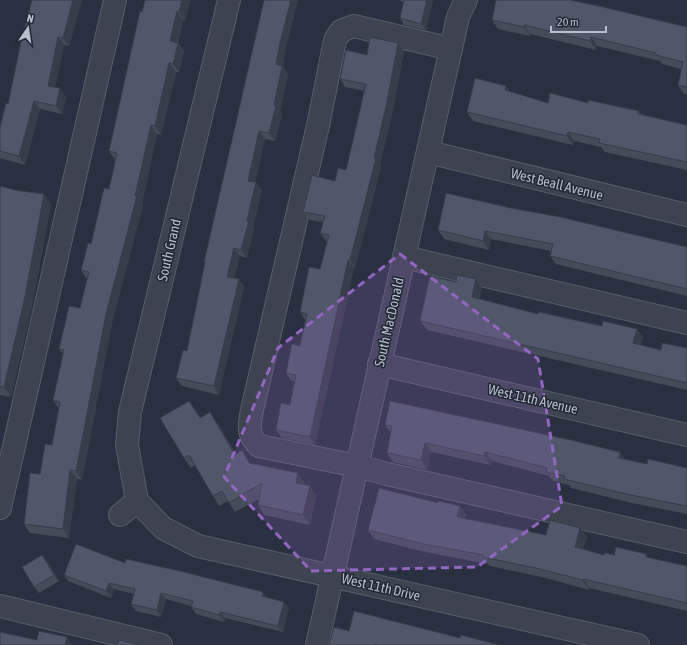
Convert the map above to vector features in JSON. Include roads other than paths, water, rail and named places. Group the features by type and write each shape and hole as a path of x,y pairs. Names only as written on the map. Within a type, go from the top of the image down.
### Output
{"street":[{"path":"0,508 115,0"},
{"name":"South Grand","path":"137,501 127,445 130,412 229,0"},
{"name":"South MacDonald","path":"317,645 458,17 466,0"},
{"path":"451,49 354,26 341,31 335,40 319,121 249,424 251,438 259,446 357,466 687,542"},
{"name":"West Beall Avenue","path":"428,152 687,215"},
{"path":"404,257 687,323"},
{"name":"West 11th Avenue","path":"379,364 687,435"},
{"path":"120,515 137,501"},
{"name":"West 11th Drive","path":"137,501 163,528 198,546 638,645"},
{"path":"0,606 161,645"}]}
